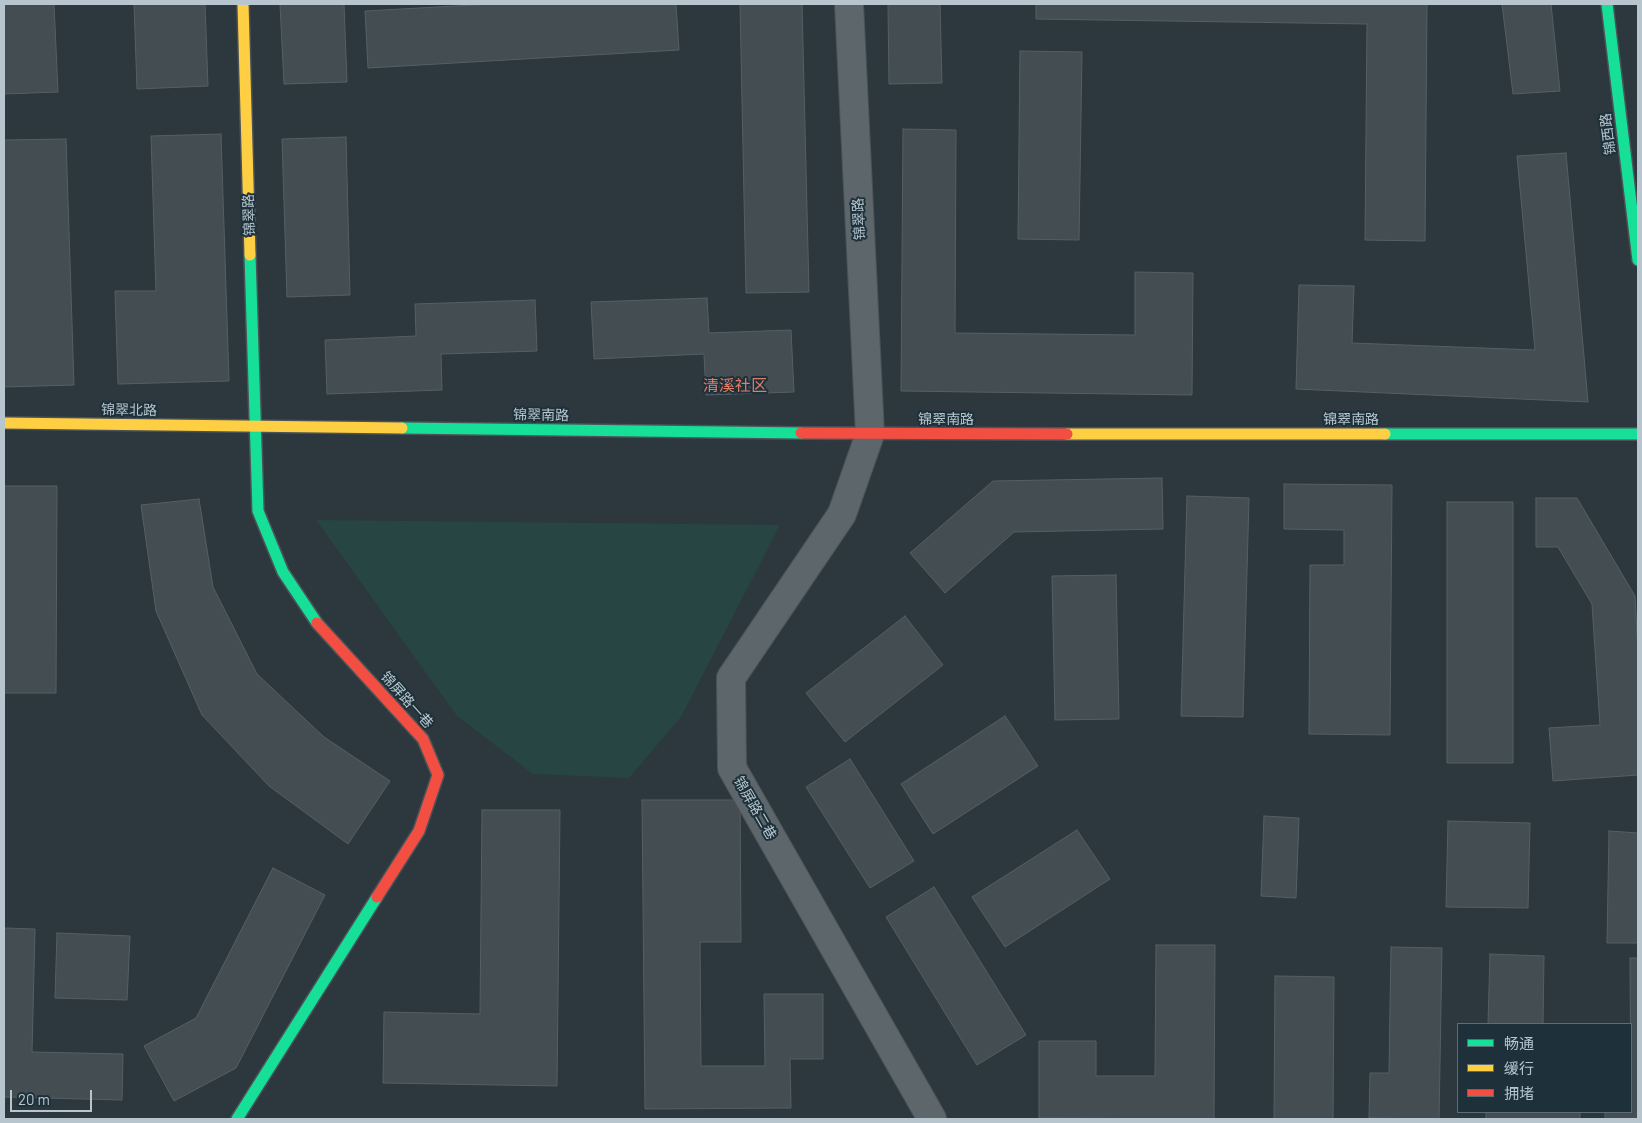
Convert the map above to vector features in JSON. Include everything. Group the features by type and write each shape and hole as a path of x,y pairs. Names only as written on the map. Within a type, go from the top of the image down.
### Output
{"street":[{"name":"锦翠路","path":"243,4 254,427"},
{"name":"锦翠路","path":"849,4 870,434"},
{"name":"锦西路","path":"1607,4 1631,141 1638,260"},
{"name":"锦翠北路","path":"4,423 254,427"},
{"name":"锦翠南路","path":"254,427 870,434 1638,434"},
{"name":"锦屏路一巷","path":"237,1119 419,831 438,775 423,739 319,627 283,572 258,511 254,427"},
{"name":"锦屏路二巷","path":"870,434 842,514 731,678 732,768 932,1119"}],"green space":[{"path":"316,520 780,525 681,717 629,778 533,774 457,716"}],"building":[{"path":"4,4 54,4 58,92 4,94"},
{"path":"134,4 205,4 208,86 137,89"},
{"path":"280,4 344,4 347,82 284,84"},
{"path":"492,4 676,4 679,50 368,68 365,11"},
{"path":"740,4 802,4 809,292 746,293"},
{"path":"888,4 940,4 942,83 889,84"},
{"path":"1036,4 1427,4 1425,241 1365,240 1367,24 1036,19"},
{"path":"1502,4 1551,4 1560,91 1513,94"},
{"path":"1020,51 1082,52 1079,240 1018,239"},
{"path":"903,129 956,130 955,333 1135,335 1135,272 1193,273 1192,395 901,391"},
{"path":"221,134 229,381 118,384 115,291 156,291 151,136"},
{"path":"346,137 350,295 287,297 282,139"},
{"path":"66,139 74,385 4,387 4,140"},
{"path":"1566,153 1588,402 1296,389 1299,285 1354,286 1352,343 1535,350 1517,156"},
{"path":"707,298 709,333 791,330 794,392 706,395 704,354 594,359 591,302"},
{"path":"535,300 537,351 441,354 442,390 327,394 325,340 416,336 415,304"},
{"path":"1162,478 1163,529 1014,532 945,593 910,553 993,481"},
{"path":"1284,484 1392,485 1390,735 1309,734 1310,565 1344,565 1344,530 1284,529"},
{"path":"4,486 57,486 56,693 4,693"},
{"path":"1187,496 1249,498 1243,717 1181,716"},
{"path":"1536,498 1577,498 1635,596 1638,650 1638,775 1553,781 1549,728 1600,725 1592,604 1558,547 1536,547"},
{"path":"199,499 213,587 257,674 324,737 390,781 348,844 269,786 202,715 156,611 141,505"},
{"path":"1447,502 1513,502 1513,763 1447,763"},
{"path":"1116,575 1119,719 1055,720 1052,576"},
{"path":"905,616 943,665 845,742 806,693"},
{"path":"1005,716 1038,766 933,834 901,784"},
{"path":"850,759 914,861 870,888 806,787"},
{"path":"642,800 740,800 741,942 700,942 701,1066 765,1066 764,994 823,994 823,1059 790,1059 791,1108 645,1109"},
{"path":"482,810 560,810 557,1086 383,1083 384,1012 480,1014"},
{"path":"1264,816 1299,818 1296,898 1261,896"},
{"path":"1448,821 1530,823 1528,908 1446,907"},
{"path":"1077,830 1110,879 1005,947 972,897"},
{"path":"1609,831 1638,833 1638,943 1607,943"},
{"path":"273,868 325,895 236,1068 174,1101 144,1046 196,1018"},
{"path":"934,887 1026,1035 977,1065 886,917"},
{"path":"4,928 35,929 32,1052 123,1054 122,1100 4,1097"},
{"path":"57,933 130,936 127,1000 55,998"},
{"path":"1156,945 1215,945 1214,1119 1039,1118 1039,1041 1096,1041 1096,1076 1155,1076"},
{"path":"1391,947 1442,948 1439,1119 1369,1118 1370,1073 1389,1073"},
{"path":"1490,954 1544,956 1543,1023 1488,1023"},
{"path":"1630,958 1638,958 1638,1119 1605,1119 1605,1113 1632,1113 1632,1023 1630,1023"},
{"path":"1275,976 1334,977 1333,1119 1274,1119"},
{"path":"1486,1113 1580,1113 1580,1119 1486,1119"}],"traffic: fast":[{"path":"1607,4 1638,260"},
{"path":"250,255 258,511 283,572 317,623"},
{"path":"402,428 801,433"},
{"path":"1385,434 1638,434"},
{"path":"237,1119 377,897"}],"traffic: slow":[{"path":"243,4 250,255"},
{"path":"4,423 402,428"},
{"path":"1067,434 1385,434"}],"traffic: jam":[{"path":"801,433 1067,434"},
{"path":"317,623 423,739 438,775 419,831 377,897"}],"district":[{"name":"清溪社区","path":"735,386"}]}
